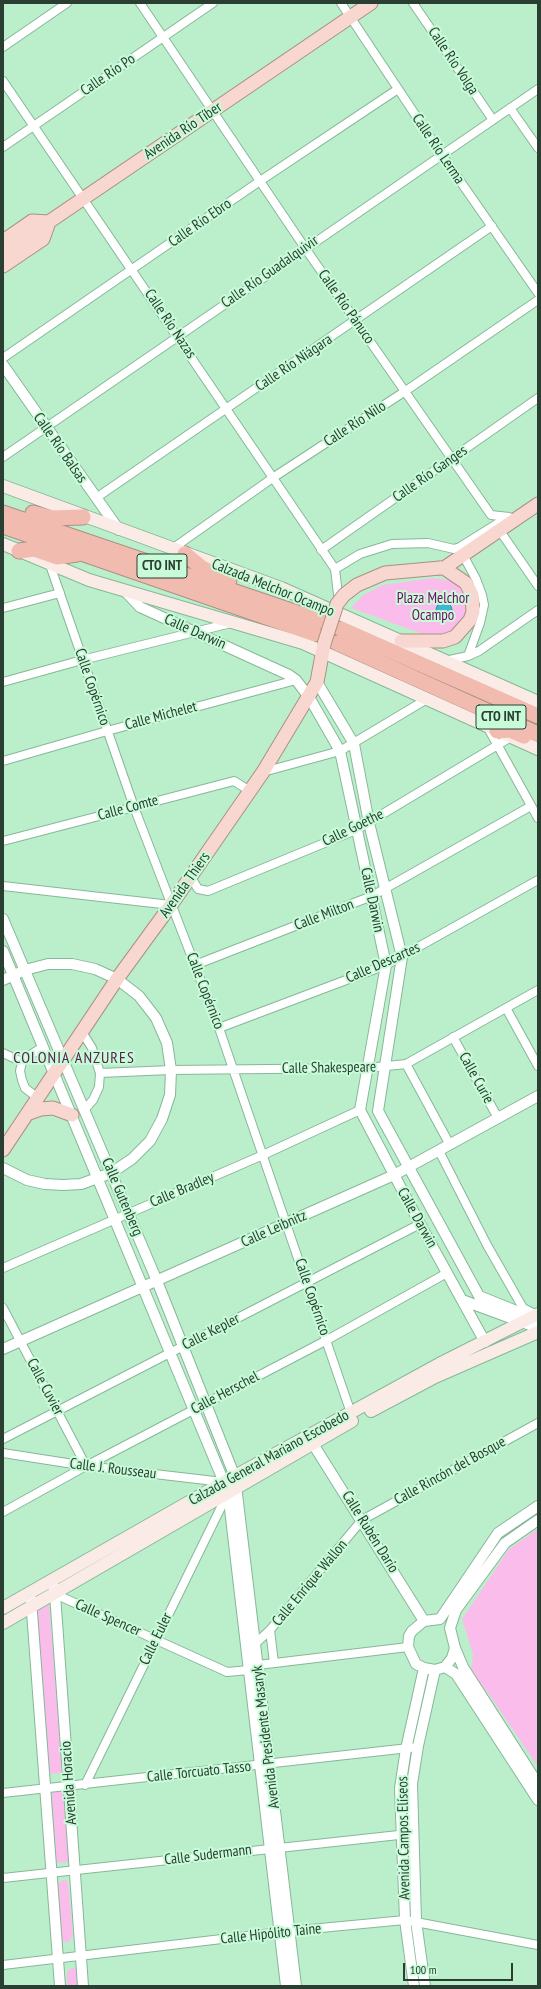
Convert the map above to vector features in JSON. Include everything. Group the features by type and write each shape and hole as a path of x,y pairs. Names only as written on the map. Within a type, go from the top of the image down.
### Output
{"highway":[{"path":"3,512 18,509 51,518 83,517"},
{"name":"CTO INT","path":"3,512 260,599 327,637 538,734"},
{"name":"CTO INT","path":"3,526 79,554 327,637 538,716"},
{"path":"19,551 34,549 57,557 79,554"},
{"path":"178,551 202,568 244,586 260,599"},
{"path":"494,734 510,730 538,742"}],"main road":[{"name":"Avenida Río Tíber","path":"3,253 371,3"},
{"path":"3,241 32,222 49,222 43,239 3,266"},
{"name":"Calzada Melchor Ocampo","path":"3,486 83,517 339,609 401,641 538,702"},
{"path":"339,609 350,590 375,576 400,571 442,568 500,531 514,517 538,504"},
{"name":"CTO INT","path":"3,544 89,580 230,623 303,643 327,637 427,699 494,734 510,737 538,749"},
{"path":"401,641 443,641 455,637 470,620 473,612 472,595 466,583 442,568"},
{"name":"Avenida Thiers","path":"3,1150 117,979 171,906 263,772 317,682 327,637 339,609"},
{"path":"27,1114 41,1109 53,1108 72,1114"},
{"name":"Calzada General Mariano Escobedo","path":"3,1608 231,1485 443,1362 533,1318"},
{"name":"Calzada General Mariano Escobedo","path":"3,1623 55,1594 231,1485 313,1444 352,1416 435,1377 538,1332"}],"street":[{"path":"3,46 67,3"},
{"name":"Calle Río Pánuco","path":"140,3 162,38 305,248 451,460 491,515 514,517"},
{"name":"Calle Río Po","path":"3,147 213,3"},
{"name":"Calle Río Lerma","path":"341,3 442,155 538,293"},
{"name":"Calle Río Volga","path":"413,3 493,120"},
{"name":"Calle Río Nazas","path":"3,81 133,269 335,569"},
{"name":"Calle Río Guadalquivir","path":"3,457 538,89"},
{"name":"Calle Río Ebro","path":"3,358 260,181 398,90"},
{"path":"510,108 538,148"},
{"name":"Calle Río Niágara","path":"96,498 356,321 492,226"},
{"name":"Calle Río Nilo","path":"178,551 274,477 404,392 538,300"},
{"name":"Calle Río Balsas","path":"3,365 119,530"},
{"name":"Calle Río Ganges","path":"321,550 538,398"},
{"path":"339,609 335,569 360,554 392,544 428,543 454,549 514,517"},
{"path":"500,531 538,586"},
{"path":"462,555 476,579 484,605 480,623 468,656"},
{"name":"Calle Copérnico","path":"50,564 82,660 134,806 171,906 196,965 234,1069 352,1416"},
{"name":"Calle Darwin","path":"125,592 140,607 289,675 296,680 309,697 340,751 386,965 360,1110 420,1224 485,1342"},
{"path":"3,608 60,593"},
{"path":"446,661 468,656 479,651 538,610"},
{"path":"3,682 82,660 230,623"},
{"name":"Calle Michelet","path":"3,761 107,731 296,680"},
{"name":"Calle Darwin","path":"317,682 354,744 369,823 402,957 378,1111 478,1296 533,1318"},
{"path":"263,772 340,751 427,699"},
{"path":"494,734 538,818"},
{"name":"Calle Goethe","path":"191,876 198,888 202,891 208,891 356,830 369,823 494,734"},
{"name":"Calle Comte","path":"3,841 234,781 250,791"},
{"name":"Calle Milton","path":"196,965 372,896 531,806"},
{"name":"Calle Descartes","path":"219,1028 386,965 538,880"},
{"path":"3,886 171,906"},
{"name":"Calle Gutenberg","path":"3,919 112,1174 207,1403 231,1485"},
{"name":"Calle Gutenberg","path":"3,951 6,978 43,1047 195,1409 231,1485"},
{"path":"3,1168 27,1180 45,1184 75,1184 99,1179 112,1174 132,1160 150,1141 159,1125 170,1095 172,1070 167,1043 156,1018 139,996 117,979 96,969 72,964 48,964 25,970 6,978"},
{"name":"Calle Shakespeare","path":"100,1073 172,1070 368,1068 406,1064 538,990"},
{"path":"506,1008 538,1066"},
{"path":"82,1032 92,1048 100,1073 99,1087 93,1100 84,1110"},
{"name":"Calle Curie","path":"453,1037 498,1118"},
{"path":"38,1098 25,1088 20,1070 22,1062 43,1047"},
{"path":"3,1054 22,1062"},
{"path":"406,1064 450,1145"},
{"name":"Calle Leibnitz","path":"3,1349 287,1224 394,1175 538,1096"},
{"name":"Calle Bradley","path":"3,1268 263,1155 360,1110"},
{"path":"439,1151 487,1246 523,1308 529,1312 538,1328"},
{"name":"Calle Kepler","path":"3,1439 420,1224"},
{"name":"Calle Herschel","path":"3,1512 86,1466 327,1340 447,1273"},
{"path":"462,1300 533,1318"},
{"name":"Calle Cuvier","path":"3,1308 86,1466"},
{"name":"Calle Rincón del Bosque","path":"362,1520 538,1423"},
{"name":"Calle Rubén Darío","path":"313,1444 427,1620 443,1625 454,1644 463,1667 538,1784"},
{"name":"Calle J. Rousseau","path":"3,1453 86,1466 231,1485"},
{"name":"Calle Euler","path":"85,1785 231,1485"},
{"name":"Avenida Presidente Masaryk","path":"231,1485 255,1644 253,1668"},
{"name":"Avenida Presidente Masaryk","path":"231,1485 284,1932 286,1986"},
{"path":"538,1506 498,1532 445,1613 440,1618 427,1620 412,1631 409,1636 408,1646 416,1664 424,1668 440,1669 456,1674 538,1800"},
{"path":"520,1518 527,1527"},
{"name":"Calle Enrique Wallon","path":"255,1644 270,1630 362,1520"},
{"path":"454,1644 450,1628 456,1610 505,1543 538,1520"},
{"name":"Avenida Horacio","path":"52,1581 55,1594 83,1986"},
{"name":"Avenida Horacio","path":"29,1594 32,1606 60,1986"},
{"name":"Calle Spencer","path":"55,1594 227,1672 274,1663 408,1646"},
{"path":"270,1630 274,1663"},
{"name":"Avenida Campos Elíseos","path":"425,1986 416,1921 412,1784 418,1747 440,1669 452,1658 454,1644"},
{"name":"Avenida Campos Elíseos","path":"414,1986 405,1920 400,1788 406,1749 424,1668"},
{"name":"Calle Torcuato Tasso","path":"3,1793 418,1747"},
{"name":"Calle Sudermann","path":"3,1878 274,1847 414,1833"},
{"name":"Calle Hipólito Taine","path":"3,1965 284,1932 405,1920 538,1945"},
{"name":"Avenida Presidente Masaryk","path":"284,1932 296,1986"}],"green space":[{"name":"Plaza Melchor Ocampo","path":"433,578 456,583 463,591 468,604 467,617 456,631 431,637 351,608 363,595 383,585"},
{"path":"538,1529 538,1767 490,1696 471,1671 473,1654 462,1619 509,1549"},
{"path":"49,1605 63,1773 49,1774 36,1611"},
{"path":"64,1791 69,1862 54,1863 50,1793"},
{"path":"63,1880 68,1881 73,1936 69,1942 64,1942 61,1940 55,1886"},
{"path":"72,1968 76,1968 78,1972 79,1986 67,1986 67,1971"}],"water":[{"path":"444,602 450,604 452,610 450,616 444,618 438,616 436,610 438,604"}],"district":[{"name":"COLONIA ANZURES","path":"74,1058"}]}
